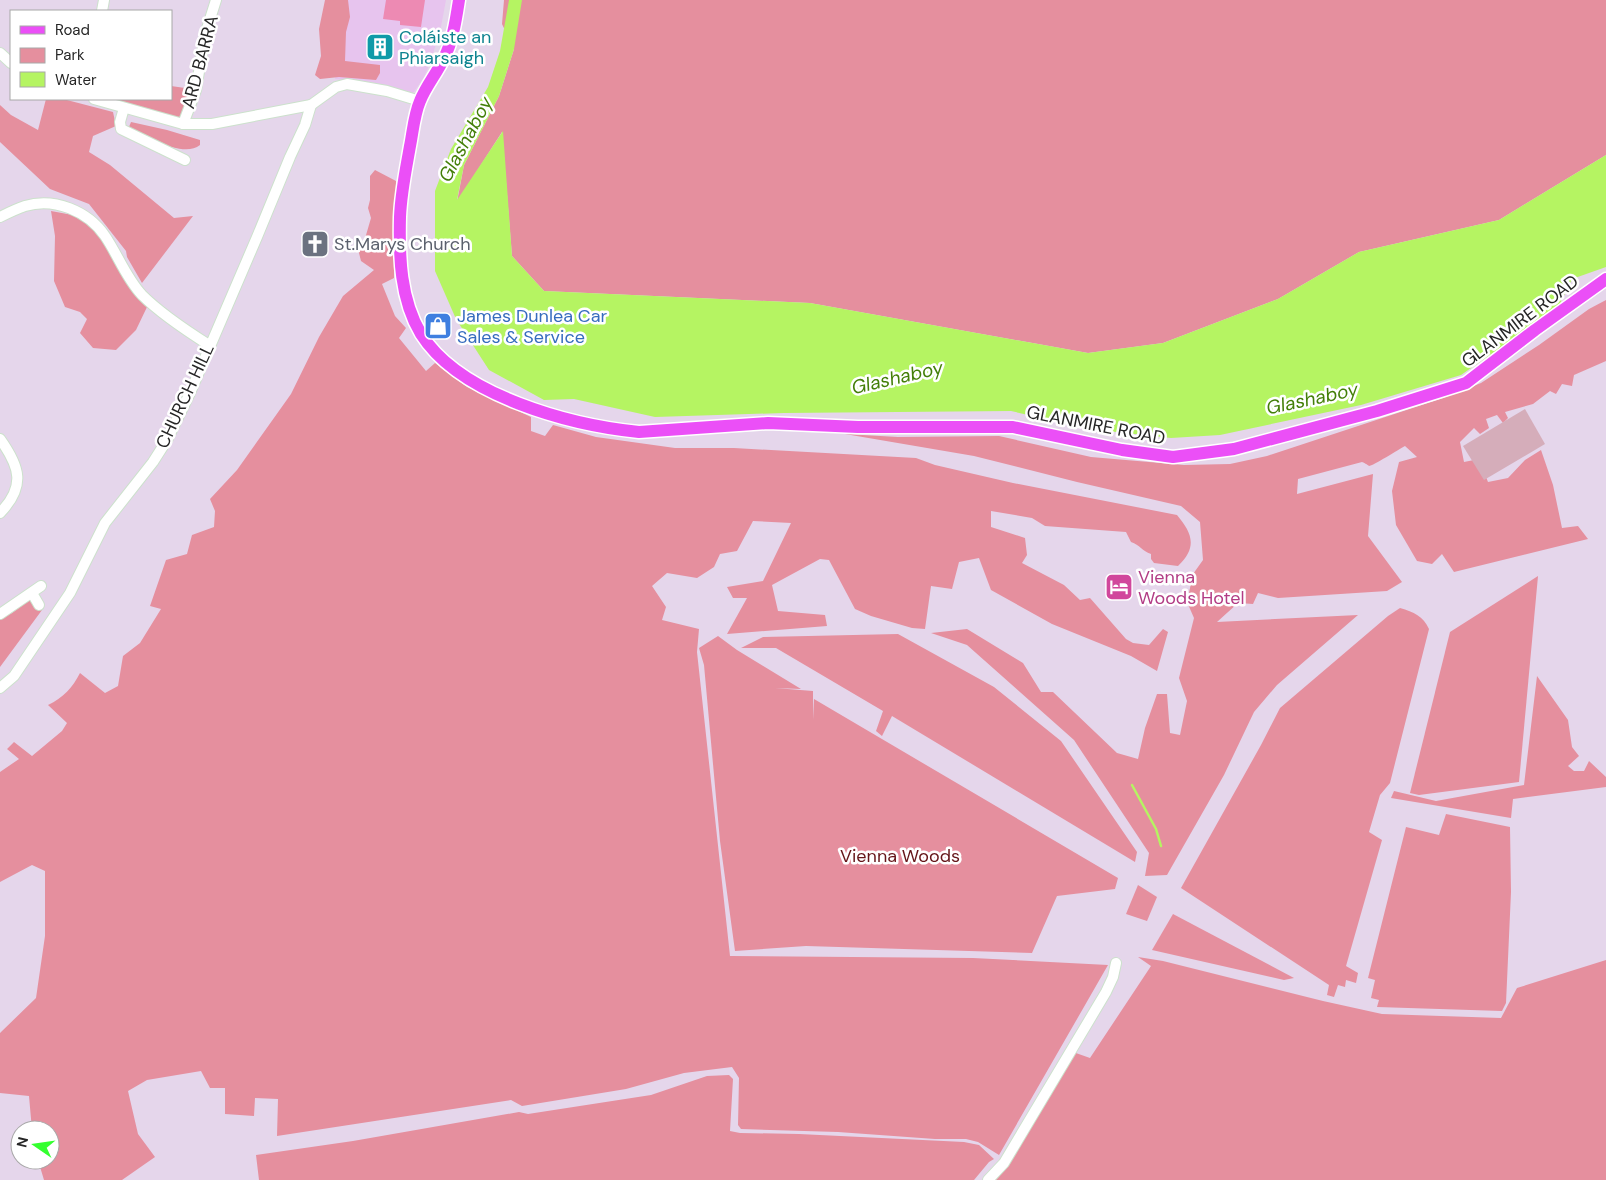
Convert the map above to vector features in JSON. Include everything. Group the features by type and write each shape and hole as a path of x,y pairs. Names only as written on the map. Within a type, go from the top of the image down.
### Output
{"main road":[{"name":"GLANMIRE ROAD","path":"459,0 454,29 445,57 420,101 413,128 401,197 402,279 411,311 420,332 430,347 446,364 467,379 515,402 567,420 639,432 768,423 858,427 1013,427 1122,450 1173,457 1234,449 1377,411 1466,383 1534,330 1606,279"}],"street":[{"name":"ARD BARRA","path":"183,124 196,90 205,35 216,0"},
{"path":"0,53 10,62"},
{"path":"97,100 183,124 212,124 311,105 336,86 347,84 387,91 420,101"},
{"name":"CHURCH HILL","path":"0,688 14,676 70,593 105,523 161,450 178,418 258,237 282,174 305,125 311,105"},
{"path":"124,108 120,122 122,129 185,160"},
{"path":"0,217 26,206 45,203 70,208 86,217 105,236 142,295 154,306 209,345"},
{"path":"0,439 14,461 18,477 15,492 10,502 0,513"},
{"path":"0,614 42,586"},
{"path":"32,593 39,605"},
{"path":"988,1180 1004,1163 1106,992 1113,978 1116,963"}],"shaded area":[{"path":"342,0 446,0 440,32 430,63 424,77 413,93 363,82 335,79"},
{"path":"386,0 425,0 421,27 400,25 400,21 383,19"},
{"path":"1525,409 1545,444 1484,480 1463,446"}],"green space":[{"path":"325,0 348,0 350,17 346,32 345,61 380,65 380,73 376,80 339,77 320,79 315,75 321,56 319,29"},
{"path":"504,0 1606,0 1606,155 1499,220 1359,252 1278,299 1163,343 1088,353 810,303 544,291 512,256 502,132 457,202 464,165 499,96 514,49 502,24"},
{"path":"172,86 199,90 191,118 176,119 109,100 172,100"},
{"path":"46,100 67,100 113,112 116,126 93,136 89,152 110,165 174,218 193,216 142,283 127,257 126,251 89,204 50,189 0,142 0,105 11,115 38,130"},
{"path":"131,122 200,140 200,145 185,149 167,146 133,131 129,127"},
{"path":"375,170 396,181 394,278 382,284 395,316 406,328 399,338 426,371 435,363 467,387 531,417 531,431 545,436 553,425 596,437 675,448 734,448 916,458 935,465 1013,483 1177,515 1186,528 1191,540 1190,546 1188,553 1178,566 1154,563 1151,559 1151,554 1131,542 1126,532 1045,526 1032,518 991,511 991,527 1025,538 1027,555 1022,563 1064,585 1080,600 1090,598 1126,639 1133,643 1149,645 1163,629 1168,632 1157,671 1131,656 1052,624 991,590 979,558 959,562 952,589 931,586 925,629 912,628 871,616 855,609 829,560 820,559 772,585 778,611 825,615 827,626 727,634 747,598 733,598 727,587 763,581 791,523 753,521 737,551 720,554 714,567 697,578 667,573 652,586 666,607 662,620 699,629 697,652 730,956 973,958 1108,965 999,1155 978,1142 966,1139 741,1129 738,1125 739,1078 732,1067 684,1073 626,1089 522,1106 511,1100 277,1136 278,1099 255,1098 254,1116 225,1114 225,1088 210,1088 201,1071 147,1080 128,1091 138,1134 155,1157 122,1180 44,1180 41,1170 60,1170 60,1120 31,1120 29,1096 0,1093 0,1033 36,998 45,936 45,871 32,865 0,882 0,772 19,759 7,749 14,742 32,756 62,731 67,723 48,705 67,692 80,673 105,693 118,686 123,656 140,643 161,609 150,606 166,560 187,554 192,535 214,527 215,511 210,499 237,470 291,394 319,337 343,296 374,270 361,261 357,245 364,242 371,218 368,208 370,176"},
{"path":"51,211 78,216 96,230 128,283 147,307 136,330 116,350 93,348 80,333 87,319 80,312 65,307 54,281 55,236"},
{"path":"1606,300 1606,361 1574,375 1572,386 1562,384 1556,394 1550,391 1533,404 1505,412 1508,418 1503,423 1497,415 1486,419 1489,428 1480,434 1474,428 1460,442 1464,462 1479,459 1488,482 1508,478 1525,460 1541,450 1553,485 1562,528 1578,526 1588,539 1454,572 1442,554 1432,564 1417,561 1396,525 1392,491 1399,462 1417,457 1405,446 1369,466 1362,462 1298,479 1297,494 1373,474 1368,536 1402,582 1387,591 1278,598 1258,593 1253,604 1238,603 1217,622 1358,615 1277,685 1254,712 1224,775 1167,875 1145,876 1149,853 1074,740 967,645 931,633 967,629 1023,663 1041,692 1053,692 1117,753 1138,759 1145,728 1157,694 1167,694 1170,733 1180,735 1187,701 1179,678 1194,618 1187,602 1193,574 1203,560 1200,522 1181,506 974,456 845,434 898,437 999,436 1091,457 1184,465 1230,464 1267,456 1443,398 1481,383 1589,309"},
{"path":"1538,576 1519,782 1419,795 1410,793 1450,632"},
{"path":"29,600 42,610 0,667 0,618 12,613"},
{"path":"1400,608 1418,615 1429,629 1390,783 1380,795 1369,832 1382,840 1346,966 1358,973 1356,983 1346,980 1345,987 1338,985 1334,997 1327,995 1329,985 1181,888 1280,708 1388,616"},
{"path":"898,634 994,687 1061,741 1137,852 1135,862 892,716 882,736 876,731 883,711 776,648 741,648 763,637"},
{"name":"Vienna Woods","path":"718,636 737,650 801,689 775,688 813,691 813,720 814,699 1118,878 1115,889 1057,896 1032,953 806,946 735,951 720,841 704,665 699,648"},
{"path":"1537,676 1568,720 1572,747 1579,756 1568,766 1574,771 1584,771 1589,761 1606,777 1606,787 1513,799 1511,818 1391,798 1394,791 1436,801 1524,785"},
{"path":"1446,814 1510,827 1511,892 1506,1003 1502,1011 1377,1007 1379,1000 1371,998 1375,980 1368,978 1406,827 1439,835"},
{"path":"1138,885 1157,897 1147,921 1126,914"},
{"path":"1173,914 1294,978 1284,980 1152,950"},
{"path":"1138,957 1163,961 1382,1014 1501,1018 1517,988 1606,960 1606,1180 987,1180 1073,1052 1090,1058 1151,966"},
{"path":"729,1075 733,1079 730,1131 740,1133 964,1142 979,1145 994,1159 989,1162 974,1180 259,1180 256,1155 353,1141 519,1112 528,1114 651,1095 707,1076"}],"water":[{"name":"Glashaboy","path":"509,0 522,0 514,49 499,96 464,165 457,200 503,131 512,256 544,291 810,303 1088,353 1163,343 1278,299 1359,252 1499,220 1606,155 1606,267 1572,279 1558,308 1461,375 1361,405 1220,435 1171,438 1089,429 1011,411 784,413 655,417 574,399 544,400 489,370 456,319 435,271 435,191 451,149 488,87 500,51"}],"waterway":[{"path":"1132,785 1156,829 1161,846"}],"place":[{"name":"Coláiste an Phiarsaigh","path":"380,47"},
{"name":"St.Marys Church","path":"315,244"},
{"name":"James Dunlea Car Sales & Service","path":"438,326"},
{"name":"Vienna Woods Hotel","path":"1119,587"}]}
